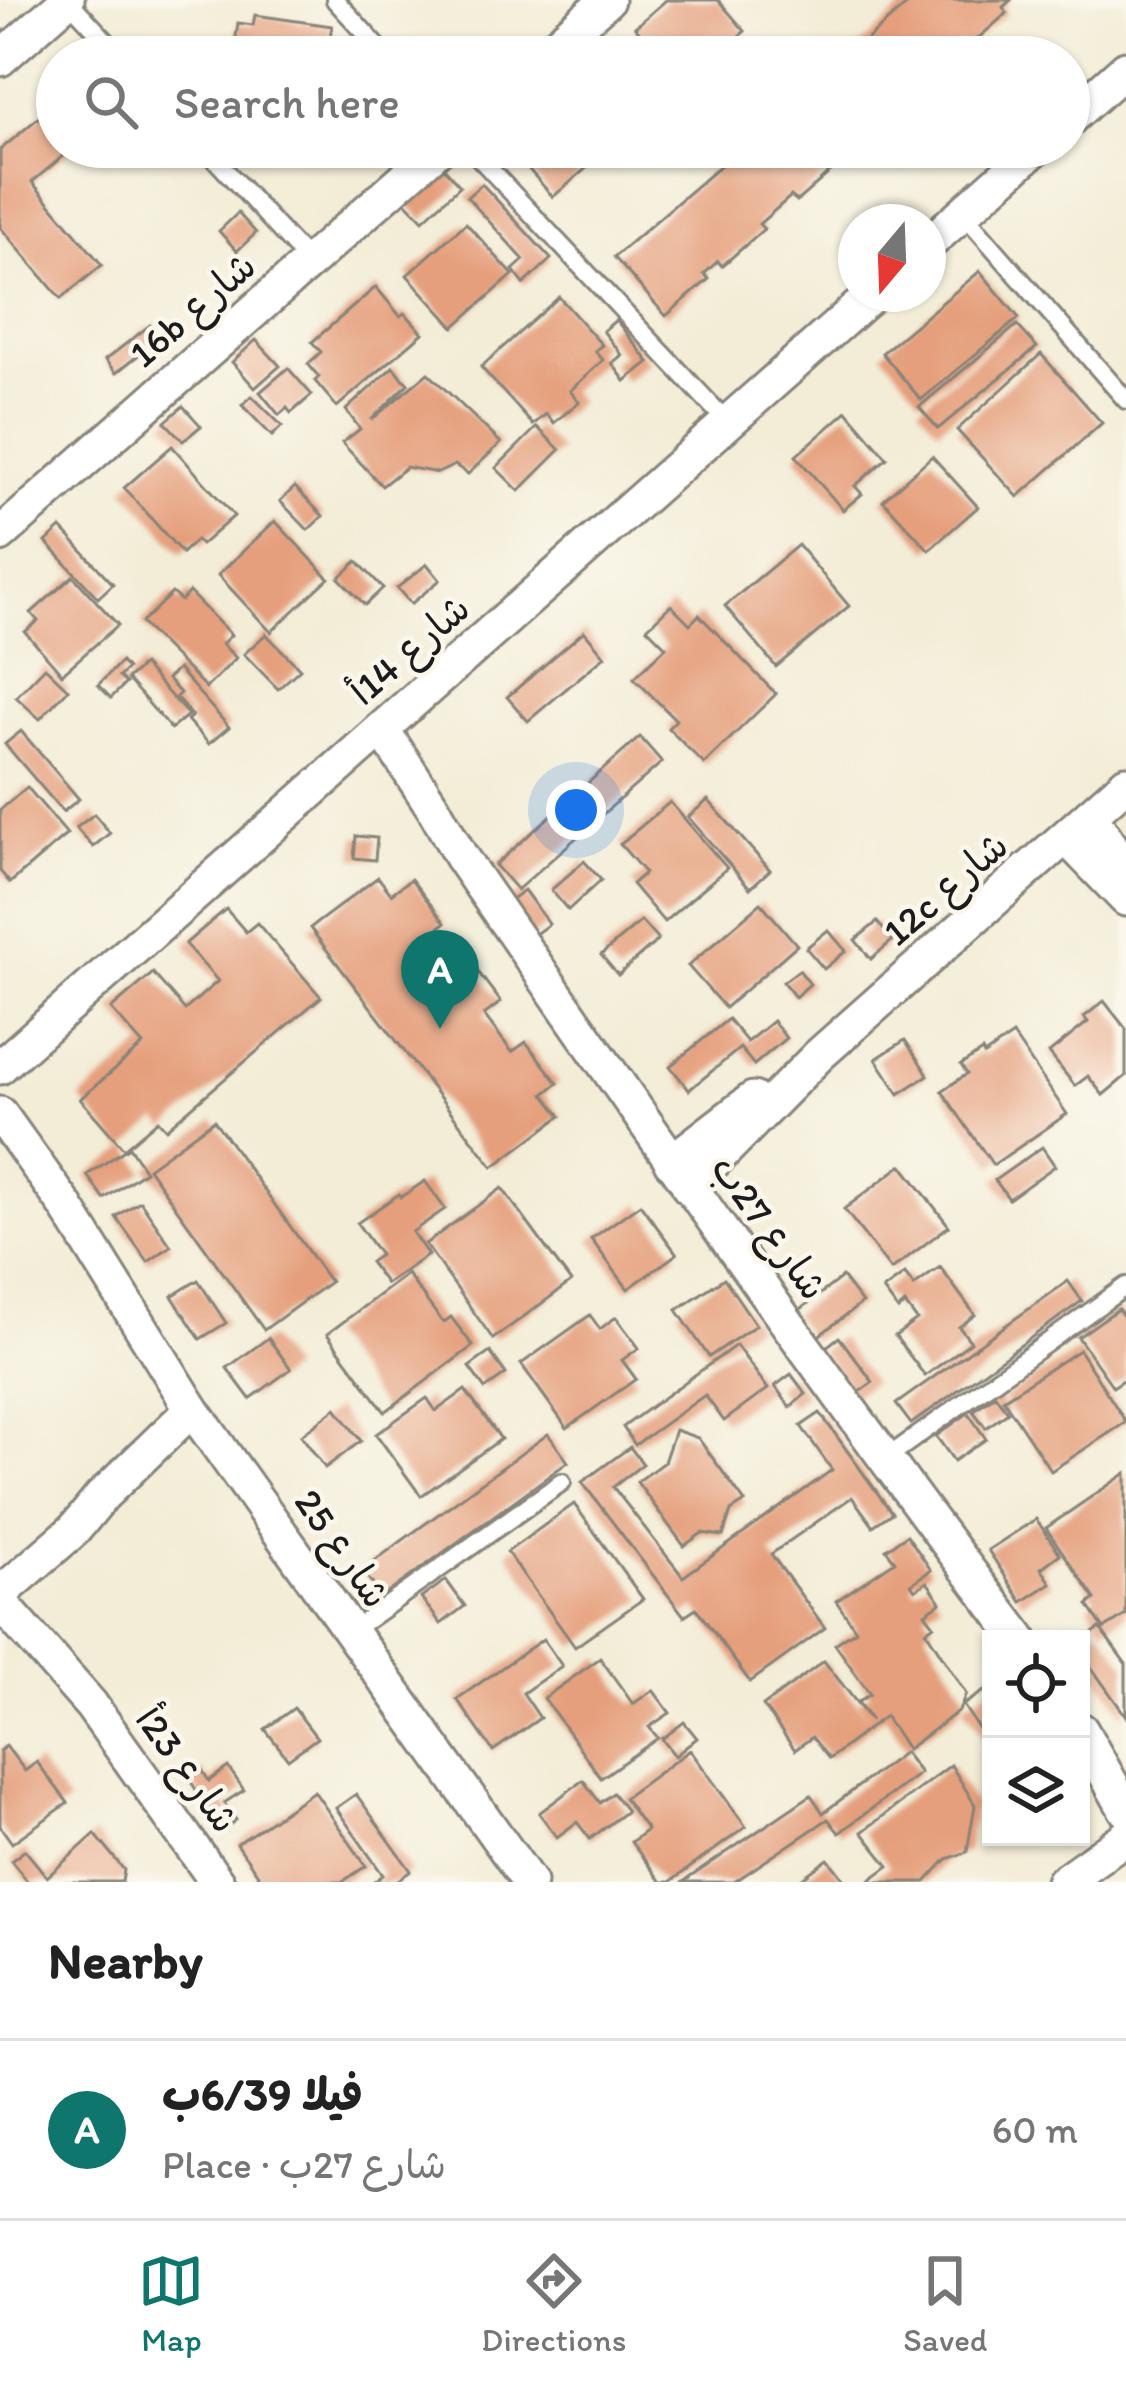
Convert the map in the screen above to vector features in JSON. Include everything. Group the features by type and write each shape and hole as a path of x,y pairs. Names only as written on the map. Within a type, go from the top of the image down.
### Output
{"street":[{"path":"0,59 68,0"},
{"path":"566,36 607,0"},
{"path":"1090,100 1126,68"},
{"name":"16b شارع","path":"0,535 416,168"},
{"path":"946,228 1013,168"},
{"name":"شارع 14أ","path":"0,1066 853,312"},
{"name":"شارع 27ب","path":"371,738 443,824 680,1174 884,1460 1013,1630"},
{"name":"12c شارع","path":"680,1174 1126,783"},
{"path":"1078,826 1126,868"},
{"path":"1078,826 1126,899"},
{"name":"شارع 25","path":"0,1114 66,1206 200,1420 529,1882"},
{"name":"شارع 25","path":"0,1150 96,1258"},
{"path":"5,1592 74,1529 110,1507 200,1420"},
{"name":"شارع 23أ","path":"5,1592 73,1666 91,1705 218,1882"},
{"path":"1090,1728 1126,1773"},
{"path":"1086,1738 1126,1810"},
{"path":"1064,1882 1126,1837"}],"lane":[{"path":"68,0 101,36"},
{"path":"335,0 368,36"},
{"path":"223,168 310,262"},
{"path":"489,168 728,423"},
{"path":"963,213 1126,400"},
{"path":"884,1460 1126,1286"},
{"path":"350,1632 562,1482"}],"building":[{"path":"666,0 718,0 745,31 739,36 643,36 635,27"},
{"path":"912,0 1011,0 1003,7 1007,13 981,36 871,36"},
{"path":"255,15 332,26 330,36 236,36 238,23 253,25"},
{"path":"36,120 36,168 49,168 32,182 102,265 61,299 0,227 0,150"},
{"path":"442,168 460,186 423,220 405,201"},
{"path":"527,168 587,168 553,197"},
{"path":"718,168 835,168 797,201 791,196 759,224 764,229 722,266 718,261 704,274 709,279 666,316 614,257"},
{"path":"482,184 551,259 524,284 513,270 524,260 467,197"},
{"path":"238,213 256,233 237,251 219,231"},
{"path":"466,223 513,275 454,327 407,275"},
{"path":"980,271 1019,318 921,400 882,353 931,312 946,312 946,299"},
{"path":"376,287 400,316 405,313 423,333 337,407 315,381 319,377 308,364 321,352 312,342"},
{"path":"559,297 602,345 595,351 603,360 570,391 579,402 554,423 546,414 533,425 481,367"},
{"path":"616,320 649,362 625,381 612,363 622,355 603,331"},
{"path":"150,325 160,338 116,373 105,360"},
{"path":"1017,325 1037,347 938,429 919,407"},
{"path":"256,340 280,366 255,388 232,362"},
{"path":"1041,354 1102,423 1018,497 957,430"},
{"path":"393,367 408,384 371,420 428,373 501,443 468,474 455,465 438,473 406,467 382,486 342,443 360,429 346,410"},
{"path":"288,368 312,395 291,413 287,408 279,415 260,392"},
{"path":"252,396 282,426 272,436 242,405"},
{"path":"183,406 201,426 183,441 165,422"},
{"path":"847,411 887,458 855,486 862,494 843,510 796,456"},
{"path":"537,427 560,450 519,491 496,468"},
{"path":"172,446 234,516 201,545 196,540 182,553 124,488"},
{"path":"932,456 978,507 929,550 883,500"},
{"path":"295,487 323,516 308,530 280,501"},
{"path":"275,521 329,578 271,632 218,575"},
{"path":"61,528 113,584 98,598 46,542"},
{"path":"798,545 849,606 776,667 725,606"},
{"path":"357,561 383,588 365,605 339,578"},
{"path":"427,564 440,580 411,604 397,588"},
{"path":"73,576 118,625 62,674 25,632 38,621 31,613"},
{"path":"189,592 231,635 222,644 236,658 206,688 141,623 172,593 181,601"},
{"path":"671,605 690,624 699,615 776,694 704,764 668,728 676,720 634,678 666,647 647,628"},
{"path":"584,631 605,656 528,721 507,697"},
{"path":"266,634 300,669 278,689 244,654"},
{"path":"121,662 127,669 119,677 126,683 111,698 98,685"},
{"path":"143,665 188,715 171,729 127,679"},
{"path":"45,667 68,689 40,719 16,697"},
{"path":"178,669 229,727 209,744 187,720 192,716 167,679"},
{"path":"21,731 79,799 63,812 5,744"},
{"path":"640,737 662,762 517,890 495,865"},
{"path":"27,787 67,834 10,883 0,871 0,810"},
{"path":"708,800 770,870 750,888 688,817"},
{"path":"670,802 727,868 664,922 632,884 645,873 620,844"},
{"path":"94,814 110,833 93,847 76,828"},
{"path":"356,836 377,838 375,860 354,858"},
{"path":"584,861 601,880 568,910 551,890"},
{"path":"378,877 391,894 411,879 445,923 425,938 452,973 469,960 501,1002 484,1015 512,1052 526,1042 558,1083 544,1094 561,1116 493,1167 310,928"},
{"path":"524,890 549,924 526,941 500,907"},
{"path":"761,903 797,945 725,1008 688,966"},
{"path":"226,909 246,932 257,923 321,997 166,1129 158,1120 124,1149 80,1099 143,1045 111,1009 153,973 185,1010 218,981 185,944"},
{"path":"641,921 658,940 618,975 601,955"},
{"path":"877,922 893,940 871,959 855,940"},
{"path":"828,930 846,951 824,969 806,948"},
{"path":"799,970 810,984 795,997 783,982"},
{"path":"1104,1001 1126,1029 1126,1076 1103,1095 1088,1076 1075,1086 1049,1053 1088,1022 1084,1017"},
{"path":"728,1019 747,1042 773,1021 786,1038 754,1065 740,1048 689,1090 670,1066"},
{"path":"1013,1035 1067,1114 993,1165 942,1091 967,1074 961,1065"},
{"path":"905,1040 928,1075 899,1094 876,1059"},
{"path":"214,1120 330,1282 264,1330 148,1168"},
{"path":"129,1147 145,1171 104,1199 87,1175"},
{"path":"1042,1147 1055,1166 1009,1199 995,1180"},
{"path":"902,1165 949,1226 891,1270 844,1209"},
{"path":"425,1181 445,1209 412,1232 428,1255 386,1284 370,1262 380,1255 357,1223"},
{"path":"502,1188 571,1282 493,1339 425,1244"},
{"path":"140,1201 171,1246 148,1262 116,1217"},
{"path":"640,1204 677,1254 628,1289 591,1239"},
{"path":"940,1267 975,1315 959,1327 971,1342 925,1376 895,1336 917,1320 905,1304 898,1310 883,1290 905,1274 914,1286"},
{"path":"407,1274 443,1323 451,1317 473,1346 385,1412 327,1334"},
{"path":"842,1277 862,1303 812,1341 793,1315"},
{"path":"724,1278 756,1325 709,1357 677,1310"},
{"path":"198,1280 226,1323 200,1339 172,1296"},
{"path":"1068,1281 1082,1301 911,1424 896,1404"},
{"path":"1118,1309 1126,1320 1126,1378 1113,1387 1078,1337"},
{"path":"590,1315 600,1329 616,1317 639,1348 622,1360 636,1379 567,1428 521,1364"},
{"path":"839,1337 873,1382 855,1395 821,1351"},
{"path":"268,1338 291,1369 250,1399 227,1368"},
{"path":"736,1345 768,1389 724,1421 705,1395 635,1445 623,1427"},
{"path":"1079,1350 1126,1422 1051,1471 1003,1399"},
{"path":"490,1352 506,1374 485,1389 469,1367"},
{"path":"791,1374 806,1394 790,1407 775,1386"},
{"path":"465,1390 501,1439 421,1496 376,1434 427,1398 436,1411"},
{"path":"995,1395 1008,1412 986,1428 973,1411"},
{"path":"336,1408 361,1441 325,1468 301,1435"},
{"path":"820,1413 892,1513 873,1526 852,1497 771,1554 825,1628 750,1682 696,1608 684,1616 582,1482 630,1447 643,1464 613,1487 683,1577 832,1470 801,1426"},
{"path":"968,1413 986,1439 954,1461 936,1436"},
{"path":"675,1430 698,1438 745,1502 731,1511 723,1536 702,1533 684,1546 637,1482 664,1462"},
{"path":"548,1434 568,1462 382,1597 362,1570"},
{"path":"1126,1473 1126,1615 1104,1629 1088,1605 1095,1599 1046,1528"},
{"path":"574,1504 643,1599 575,1647 507,1552"},
{"path":"1036,1519 1060,1554 1041,1568 1051,1583 1022,1602 988,1550"},
{"path":"907,1535 931,1570 911,1584 915,1590 927,1582 941,1602 925,1613 934,1625 926,1631 966,1694 959,1711 907,1749 885,1716 829,1759 812,1737 795,1750 763,1706 824,1661 871,1721 858,1702 870,1694 835,1644 856,1630 836,1601 895,1561 886,1549"},
{"path":"446,1580 465,1606 441,1624 421,1598"},
{"path":"1100,1628 1126,1664 1126,1716 1090,1666 1090,1635"},
{"path":"543,1639 562,1666 523,1693 540,1718 493,1751 457,1699"},
{"path":"600,1658 633,1704 653,1690 670,1713 649,1727 658,1738 601,1778 544,1698"},
{"path":"982,1693 982,1734 963,1705"},
{"path":"294,1708 317,1738 288,1759 265,1729"},
{"path":"684,1722 697,1738 675,1756 662,1739"},
{"path":"6,1746 25,1771 37,1762 68,1803 12,1843 0,1826 0,1751"},
{"path":"690,1750 746,1827 670,1882 661,1882 631,1842 647,1830 624,1798"},
{"path":"904,1752 920,1773 839,1833 828,1819 734,1882 683,1882 811,1795 823,1813"},
{"path":"951,1765 975,1805 967,1852 947,1859 926,1882 867,1882 889,1866 862,1832"},
{"path":"228,1767 244,1790 224,1803 236,1820 223,1830 189,1779 202,1770 209,1781"},
{"path":"583,1780 600,1803 613,1793 627,1811 590,1839 577,1822 557,1837 539,1813"},
{"path":"314,1791 366,1866 342,1882 263,1882 237,1844"},
{"path":"356,1794 411,1871 395,1882 374,1882 383,1875 336,1808"},
{"path":"95,1834 124,1870 122,1882 28,1882 11,1861 25,1850 47,1877"},
{"path":"828,1859 846,1882 797,1882"}],"place":[{"name":"فيلا 6/39ب","path":"440,1029"}]}
